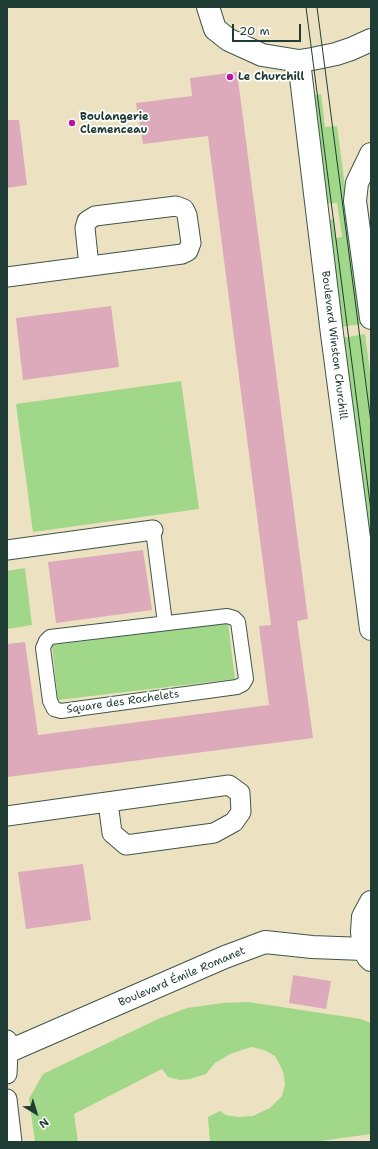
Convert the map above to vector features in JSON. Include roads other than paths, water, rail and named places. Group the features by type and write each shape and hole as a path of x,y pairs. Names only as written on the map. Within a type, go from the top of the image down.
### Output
{"street":[{"path":"208,7 215,29 229,40 262,55 299,60 312,59 336,54 371,40"},
{"name":"Boulevard Winston Churchill","path":"299,60 332,334 371,629"},
{"path":"371,154 357,183 355,201 371,318"},
{"path":"7,277 182,254 188,251 191,244 184,209 176,206 95,216 86,221 85,228 89,266"},
{"path":"7,550 153,530 165,623"},
{"name":"Square des Rochelets","path":"227,616 234,618 238,622 246,679 244,684 61,710 54,709 50,702 43,648 46,641 50,637 165,623 227,616"},
{"path":"7,816 229,785 240,793 241,812 234,822 214,833 126,845 112,833 108,802"},
{"path":"368,955 362,932 363,917 371,902"},
{"name":"Boulevard Émile Romanet","path":"8,1048 225,957 265,942 368,955"},
{"path":"7,1074 8,1048"},
{"path":"7,1099 12,1142"}],"tram line":[{"path":"306,7 371,511"},
{"path":"317,7 371,423"}],"place":[{"name":"Le Churchill","path":"230,77"},
{"name":"Boulangerie Clemenceau","path":"72,123"}]}
